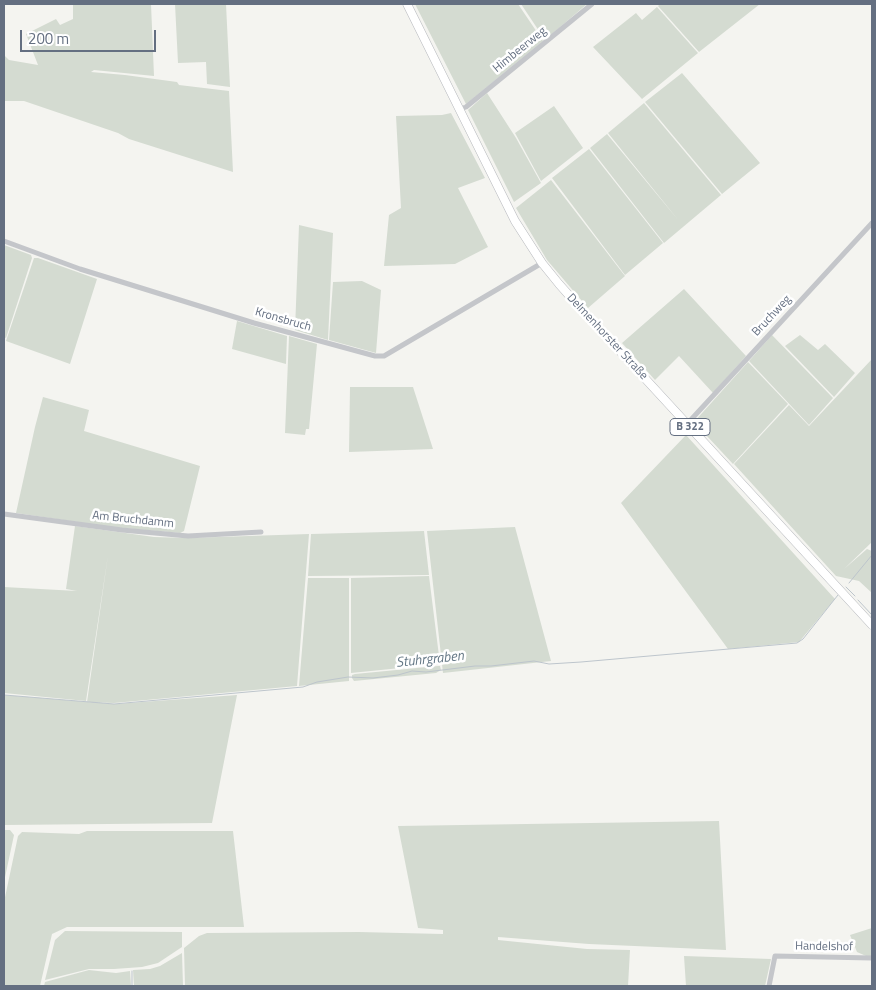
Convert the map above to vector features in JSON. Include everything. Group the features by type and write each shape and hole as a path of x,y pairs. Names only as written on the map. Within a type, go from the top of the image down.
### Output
{"main road":[{"name":"Delmenhorster Straße","path":"407,4 515,221 542,262 559,284 872,625"}],"street":[{"name":"Himbeerweg","path":"460,109 474,100 592,4"},
{"name":"Bruchweg","path":"688,424 872,223"},
{"name":"Kronsbruch","path":"4,241 89,272 375,356 384,356 542,262"},
{"name":"Am Bruchdamm","path":"4,514 122,530 188,536 261,532"},
{"name":"Handelshof","path":"769,986 775,956 872,958"}],"shaded area":[{"path":"73,4 151,4 154,76 94,70 91,72 177,82 179,85 229,91 233,172 129,139 118,133 24,101 4,101 4,55 9,60 38,65 26,34 56,19 60,25 73,19"},
{"path":"175,4 226,4 230,87 207,84 206,62 178,63"},
{"path":"415,4 518,4 543,41 466,104"},
{"path":"521,4 587,4 545,40"},
{"path":"660,4 760,4 699,52 658,6"},
{"path":"657,7 698,53 642,99 593,47 636,13 642,20"},
{"path":"682,73 760,163 722,194 645,102"},
{"path":"487,93 516,138 541,183 514,202 468,110"},
{"path":"644,103 721,195 664,243 590,148 607,134 679,221 608,133"},
{"path":"554,106 583,148 541,181 515,133"},
{"path":"451,113 485,178 458,188 488,247 455,264 384,266 389,215 401,208 396,116 442,115"},
{"path":"589,149 663,243 625,275 552,178"},
{"path":"551,180 625,276 588,308 547,260 516,208"},
{"path":"299,225 333,233 328,340 295,330"},
{"path":"4,245 31,255 32,258 6,338 4,337"},
{"path":"34,258 97,279 70,364 6,341"},
{"path":"362,281 381,290 376,353 329,340 333,282"},
{"path":"684,289 746,356 713,393 679,356 655,380 622,343"},
{"path":"237,321 287,336 286,364 232,349"},
{"path":"772,335 833,398 809,425 749,361"},
{"path":"800,335 818,350 825,344 855,373 834,397 785,346"},
{"path":"289,336 317,344 309,429 306,429 305,435 285,433"},
{"path":"872,359 872,542 844,569 867,549 872,551 872,593 859,581 836,576 734,464 789,405 809,426"},
{"path":"748,362 788,404 733,464 694,422"},
{"path":"350,387 413,387 433,449 349,452"},
{"path":"43,397 89,410 84,431 200,466 184,531 180,533 111,527 16,513"},
{"path":"686,435 835,599 799,642 728,649 621,503"},
{"path":"75,526 154,537 188,538 309,534 297,686 114,703 87,702 108,555 86,701 4,693 4,587 77,591 66,589"},
{"path":"515,527 551,661 443,673 427,531"},
{"path":"424,531 429,575 308,576 311,534"},
{"path":"429,576 440,664 351,673 351,578"},
{"path":"308,578 349,578 349,681 299,686"},
{"path":"440,666 441,670 436,673 354,681 352,678 352,675 355,674"},
{"path":"4,695 115,704 237,695 212,823 4,825"},
{"path":"719,821 726,950 589,944 498,937 498,940 587,949 630,950 628,986 185,986 184,948 199,936 207,933 359,932 443,934 443,930 418,928 398,826"},
{"path":"4,830 10,830 14,835 4,882"},
{"path":"87,831 233,831 244,927 67,927 52,934 40,986 4,986 4,902 18,836 22,832 79,834"},
{"path":"872,928 872,956 866,956 857,952 850,935"},
{"path":"65,931 182,932 182,947 158,963 142,967 89,969 45,980 55,940"},
{"path":"182,953 183,986 134,986 133,970 150,969 160,966"},
{"path":"684,956 771,959 765,986 686,986"},
{"path":"89,970 116,973 130,971 131,986 44,986 45,982"}],"waterway":[{"name":"Stuhrgraben","path":"849,583 872,555"},
{"path":"846,587 855,596"},
{"name":"Stuhrgraben","path":"4,695 114,704 303,687 317,682 348,677 373,678 412,671 426,672 534,661 549,664 581,662 797,643 803,639 838,595"},
{"path":"858,600 872,615"},
{"path":"132,971 132,986"}]}
